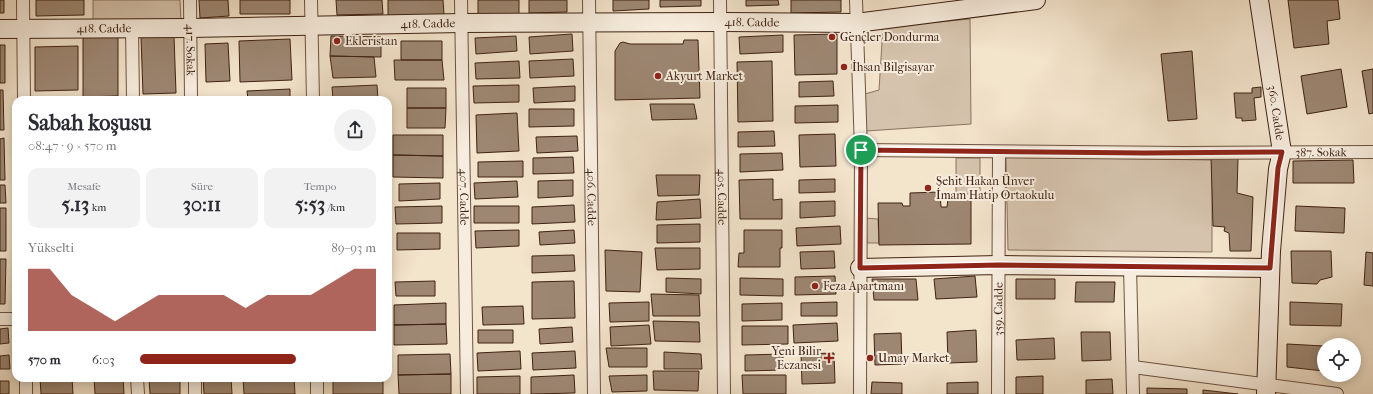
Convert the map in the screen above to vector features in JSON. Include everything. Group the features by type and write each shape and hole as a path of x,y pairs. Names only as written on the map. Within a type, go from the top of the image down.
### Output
{"street":[{"path":"23,0 24,96"},
{"name":"417. Sokak","path":"190,0 191,96"},
{"path":"311,0 313,96"},
{"name":"407. Cadde","path":"462,0 467,394"},
{"name":"406. Cadde","path":"589,0 594,394"},
{"name":"405. Cadde","path":"720,0 724,394"},
{"path":"856,0 861,150 860,394"},
{"name":"418. Cadde","path":"0,29 190,28 590,22 856,23 1036,0"},
{"name":"360. Cadde","path":"1259,0 1282,152 1278,168 1270,268 1266,390"},
{"path":"132,28 133,96"},
{"name":"387. Sokak","path":"861,150 1176,153 1373,152"},
{"name":"359. Cadde","path":"998,394 999,152"},
{"path":"860,268 999,265 1270,268"},
{"path":"1130,266 1133,394"},
{"path":"0,319 12,319"},
{"path":"1133,367 1266,390 1337,394"},
{"path":"26,382 26,394"},
{"path":"137,382 138,394"},
{"path":"195,382 196,394"},
{"path":"317,382 317,394"}],"shaded area":[{"path":"93,0 180,0 181,22 93,22"},
{"path":"970,19 971,124 866,131 865,94 879,90 883,27"},
{"path":"1006,157 1212,160 1212,252 1008,250"},
{"path":"956,158 980,158 980,194 956,194"},
{"path":"866,218 878,219 879,243 867,243"}],"building":[{"path":"0,0 4,0 4,13 0,13"},
{"path":"36,0 84,0 84,15 36,16"},
{"path":"199,0 228,0 229,16 200,18"},
{"path":"240,0 290,0 290,14 240,14"},
{"path":"336,0 382,0 383,14 337,15"},
{"path":"388,0 443,0 444,15 388,17"},
{"path":"478,0 519,0 519,14 478,16"},
{"path":"529,0 567,0 567,12 529,13"},
{"path":"613,0 649,0 649,9 613,11"},
{"path":"660,0 701,0 701,6 660,7"},
{"path":"746,0 778,0 779,5 746,6"},
{"path":"791,0 841,0 841,12 791,13"},
{"path":"1288,0 1338,0 1340,19 1327,21 1329,44 1294,48"},
{"path":"572,34 573,51 530,54 529,37"},
{"path":"837,34 837,74 795,75 794,35"},
{"path":"783,35 783,52 740,54 739,37"},
{"path":"174,36 176,93 143,94 141,37"},
{"path":"331,36 381,37 381,57 330,56"},
{"path":"516,36 517,51 476,54 475,38"},
{"path":"83,37 118,37 118,96 83,96"},
{"path":"290,39 292,80 240,82 239,41"},
{"name":"Akyurt Market","path":"684,40 698,40 700,98 615,100 615,51 620,43 683,44"},
{"path":"401,41 442,41 442,60 401,60"},
{"path":"228,43 230,81 206,82 205,44"},
{"path":"0,45 5,45 5,83 0,83"},
{"path":"78,46 78,90 35,91 35,47"},
{"path":"1192,51 1197,119 1168,121 1161,54"},
{"path":"330,56 374,57 376,77 333,78"},
{"path":"573,59 574,76 530,78 529,61"},
{"path":"394,60 442,60 444,80 395,80"},
{"path":"519,61 520,78 476,79 475,63"},
{"path":"772,61 773,121 738,122 737,62"},
{"path":"1341,69 1347,107 1307,114 1301,76"},
{"path":"1373,69 1373,113 1369,114 1362,71"},
{"path":"833,81 834,96 799,97 799,82"},
{"path":"377,85 378,96 333,96 332,87"},
{"path":"519,85 519,102 474,103 473,86"},
{"path":"575,86 575,101 534,103 533,88"},
{"path":"1261,87 1261,97 1254,98 1256,120 1242,121 1242,118 1236,118 1234,93 1252,93 1252,88"},
{"path":"407,88 446,88 446,108 407,108"},
{"path":"290,89 290,96 248,96 247,91"},
{"path":"0,90 3,90 4,130 0,130"},
{"path":"650,104 694,104 697,119 652,120"},
{"path":"838,105 838,122 795,123 795,106"},
{"path":"407,108 446,108 445,128 407,128"},
{"path":"529,109 574,109 574,126 529,127"},
{"path":"517,113 519,151 477,153 476,115"},
{"path":"774,131 775,146 738,147 738,132"},
{"path":"835,134 836,166 800,167 799,135"},
{"path":"393,135 443,135 443,156 393,155"},
{"path":"577,136 578,151 537,153 536,137"},
{"path":"4,138 5,180 0,180 0,139"},
{"path":"782,153 783,170 740,172 740,154"},
{"path":"393,155 443,156 443,178 393,177"},
{"path":"1211,156 1238,158 1237,193 1253,197 1251,251 1230,251 1229,233 1224,231 1225,227 1213,226"},
{"path":"573,157 574,173 533,174 533,158"},
{"path":"1353,160 1354,183 1293,183 1293,161"},
{"path":"523,161 523,177 478,177 478,162"},
{"path":"656,175 700,175 699,195 658,196"},
{"path":"773,179 773,200 782,199 782,219 740,219 739,180"},
{"path":"835,179 835,192 799,193 799,180"},
{"path":"573,180 573,196 538,198 538,181"},
{"path":"517,181 518,197 475,199 474,183"},
{"path":"440,183 440,199 399,201 399,184"},
{"path":"0,185 5,185 6,203 0,203"},
{"path":"940,192 941,207 947,207 948,199 971,198 971,244 879,245 878,203 902,203 903,206 910,206 910,193"},
{"path":"700,199 701,218 656,220 657,202"},
{"path":"835,201 835,216 800,218 800,202"},
{"path":"574,205 575,222 532,224 532,207"},
{"path":"442,206 442,223 396,224 395,207"},
{"path":"474,206 519,206 519,223 474,223"},
{"path":"1296,206 1345,208 1344,233 1295,231"},
{"path":"0,208 6,208 6,251 0,251"},
{"path":"700,224 700,242 657,243 657,225"},
{"path":"840,226 841,244 797,246 796,228"},
{"path":"519,230 519,246 476,248 475,231"},
{"path":"574,230 575,243 540,245 539,232"},
{"path":"744,230 782,230 780,267 738,267 739,253 744,253"},
{"path":"397,233 440,233 440,249 397,250"},
{"path":"655,248 700,248 700,269 657,270"},
{"path":"605,250 642,252 640,292 606,291"},
{"path":"834,251 835,268 801,269 800,252"},
{"path":"1291,251 1331,251 1332,277 1320,280 1317,284 1292,283"},
{"path":"1366,252 1373,253 1373,286 1364,285"},
{"path":"574,255 575,271 532,273 532,256"},
{"path":"0,259 6,259 5,304 0,304"},
{"name":"Feza Apartmanı","path":"835,276 836,294 795,295 795,277"},
{"path":"975,276 977,297 936,299 934,279"},
{"path":"666,278 701,279 701,294 666,292"},
{"path":"740,278 783,279 783,296 740,295"},
{"path":"872,279 916,279 918,300 874,300"},
{"path":"1016,279 1055,279 1055,299 1016,299"},
{"path":"435,281 435,296 396,296 395,282"},
{"path":"574,281 575,318 532,319 532,282"},
{"path":"1076,282 1115,282 1114,302 1075,302"},
{"path":"651,294 699,295 700,316 653,316"},
{"path":"649,302 649,321 610,322 609,303"},
{"path":"837,302 837,316 801,316 801,303"},
{"path":"1290,302 1342,304 1341,326 1290,325"},
{"path":"446,303 446,324 394,325 394,305"},
{"path":"782,303 782,320 742,321 742,304"},
{"path":"523,306 524,324 483,325 482,307"},
{"path":"653,321 699,322 700,342 655,341"},
{"path":"837,323 838,341 794,343 793,325"},
{"path":"446,324 447,344 394,345 394,325"},
{"path":"649,325 651,344 611,346 610,327"},
{"path":"742,326 788,326 788,344 742,345"},
{"path":"572,327 573,342 540,344 539,329"},
{"path":"8,328 9,343 0,344 0,329"},
{"path":"478,330 513,330 513,343 478,343"},
{"path":"976,330 977,362 948,363 947,332"},
{"path":"1081,332 1110,332 1111,360 1082,361"},
{"path":"901,333 902,364 875,365 874,334"},
{"path":"1054,338 1055,359 1017,360 1016,340"},
{"path":"1287,344 1317,346 1317,370 1287,367"},
{"path":"606,348 647,348 647,367 609,367"},
{"path":"520,351 521,369 478,371 477,353"},
{"path":"575,351 576,368 533,370 532,353"},
{"path":"664,352 701,354 702,369 664,369"},
{"path":"834,353 835,383 802,384 801,354"},
{"path":"450,354 451,374 398,375 398,355"},
{"path":"783,354 783,370 745,371 745,355"},
{"path":"9,355 10,369 0,369 0,356"},
{"path":"653,371 699,371 698,391 654,390"},
{"path":"451,374 451,394 399,394 398,375"},
{"path":"574,375 575,393 531,394 531,377"},
{"path":"647,375 647,391 612,392 609,376"},
{"path":"742,375 786,375 786,394 743,394"},
{"path":"520,376 520,394 477,394 477,377"},
{"path":"1043,376 1043,394 1016,394 1016,377"},
{"path":"1112,379 1113,394 1086,394 1086,380"},
{"path":"0,381 9,381 9,394 0,394"},
{"path":"40,382 72,382 73,394 41,394"},
{"path":"94,382 123,382 124,394 95,394"},
{"path":"149,382 180,382 180,394 150,394"},
{"path":"203,382 231,382 232,394 204,394"},
{"path":"243,382 294,382 295,394 244,394"},
{"path":"333,382 383,382 383,394 333,394"},
{"path":"872,382 902,383 902,394 871,394"},
{"path":"978,382 978,394 947,394 947,383"},
{"path":"1147,388 1187,389 1187,394 1147,394"},
{"path":"1203,390 1238,394 1203,394"}],"place":[{"name":"Gençler Dondurma","path":"832,37"},
{"name":"Ekleristan","path":"337,41"},
{"name":"İhsan Bilgisayar","path":"844,67"},
{"name":"Akyurt Market","path":"658,76"},
{"name":"Şehit Hakan Ünver İmam Hatip Ortaokulu","path":"928,188"},
{"name":"Feza Apartmanı","path":"815,286"},
{"name":"Yeni Bilir Eczanesi","path":"829,358"},
{"name":"Umay Market","path":"870,358"}],"route":[{"path":"861,150 1145,153 1282,152 1278,168 1270,268 999,265 860,268 861,150"}]}
